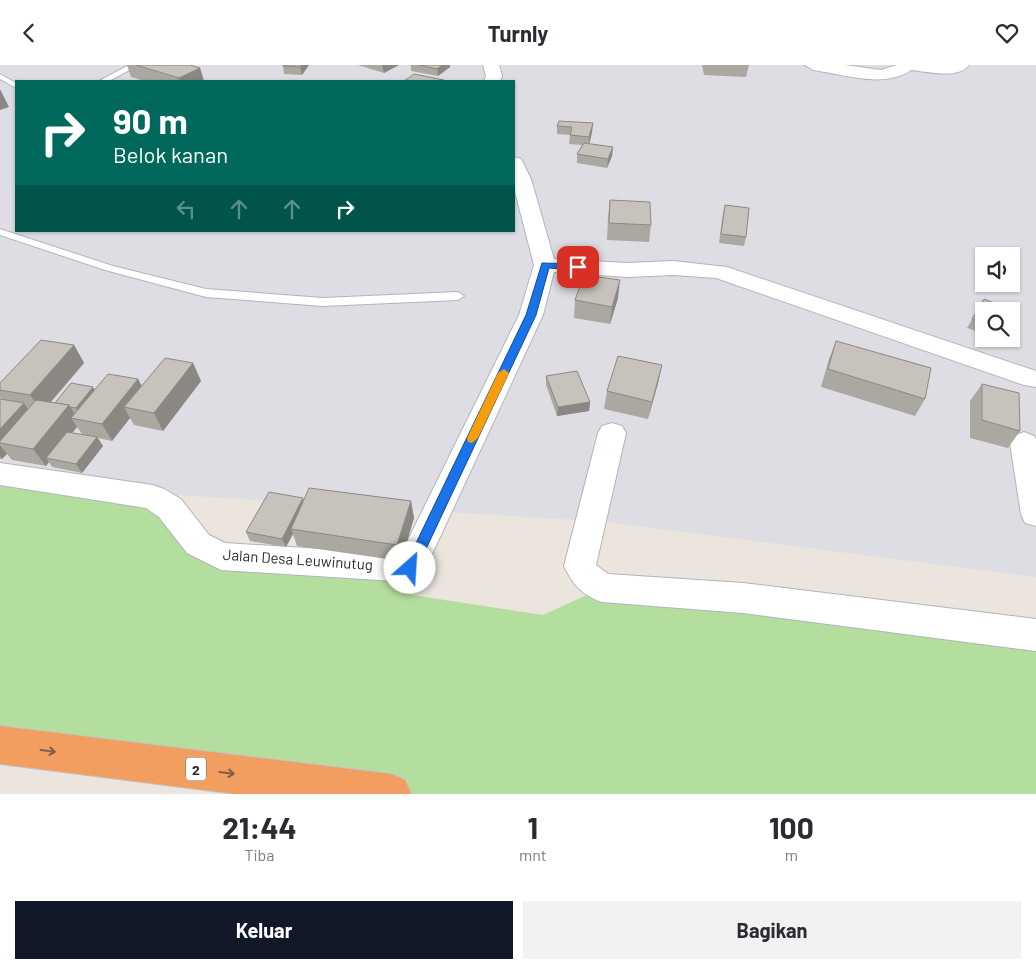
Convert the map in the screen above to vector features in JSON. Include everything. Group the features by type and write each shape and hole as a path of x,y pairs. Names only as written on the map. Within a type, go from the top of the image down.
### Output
{"highway":[{"name":"2","path":"0,745 391,794"}],"street":[{"path":"491,65 494,77 492,80"},
{"path":"813,65 881,75 897,72 909,65 951,69 961,65"},
{"path":"515,165 521,179 545,265 627,270 673,268 719,272 1033,379"},
{"name":"Jalan Desa Leuwinutug","path":"0,474 153,497 170,508 198,544 221,556 410,568 531,315 545,265"},
{"path":"612,433 580,566 586,577 602,588 743,598 1036,635"},
{"path":"1024,443 1036,514"}],"lane":[{"path":"105,80 135,65"},
{"path":"0,76 15,85"},
{"path":"0,232 109,268 206,293 323,302 458,296"}],"shaded area":[{"path":"0,65 1036,65 1036,577 606,522 0,484"}],"green space":[{"path":"0,484 153,497 198,544 410,568 399,593 543,615 602,588 1036,635 1036,794 388,794 0,746"}],"building":[{"path":"136,65 190,65 200,68 179,78"},
{"path":"283,65 302,65 300,67"},
{"path":"420,65 442,65 437,69"},
{"path":"414,74 444,80 405,80"},
{"path":"559,121 593,123 589,137 570,135 572,127 557,126"},
{"path":"584,143 613,147 608,159 577,154"},
{"path":"610,200 650,202 651,225 609,223"},
{"path":"725,205 749,208 746,237 721,234"},
{"path":"584,275 620,280 612,307 575,300"},
{"path":"41,340 74,345 30,395 0,390 0,383"},
{"path":"836,341 931,368 925,399 828,369"},
{"path":"618,356 662,365 652,402 607,391"},
{"path":"165,358 193,363 154,413 124,407"},
{"path":"577,371 590,402 558,407 546,376"},
{"path":"108,374 138,379 102,424 71,418"},
{"path":"71,383 93,387 76,408 55,403"},
{"path":"982,384 1019,393 1020,431 982,420"},
{"path":"0,399 24,403 0,429"},
{"path":"36,400 69,405 33,449 0,443 0,441"},
{"path":"67,432 97,437 76,464 46,458"},
{"path":"309,488 411,501 397,545 291,529"},
{"path":"269,492 303,498 282,539 246,532"}],"slow traffic":[{"path":"472,438 504,373"}],"route":[{"path":"410,568 531,315 545,265 578,267"}]}
